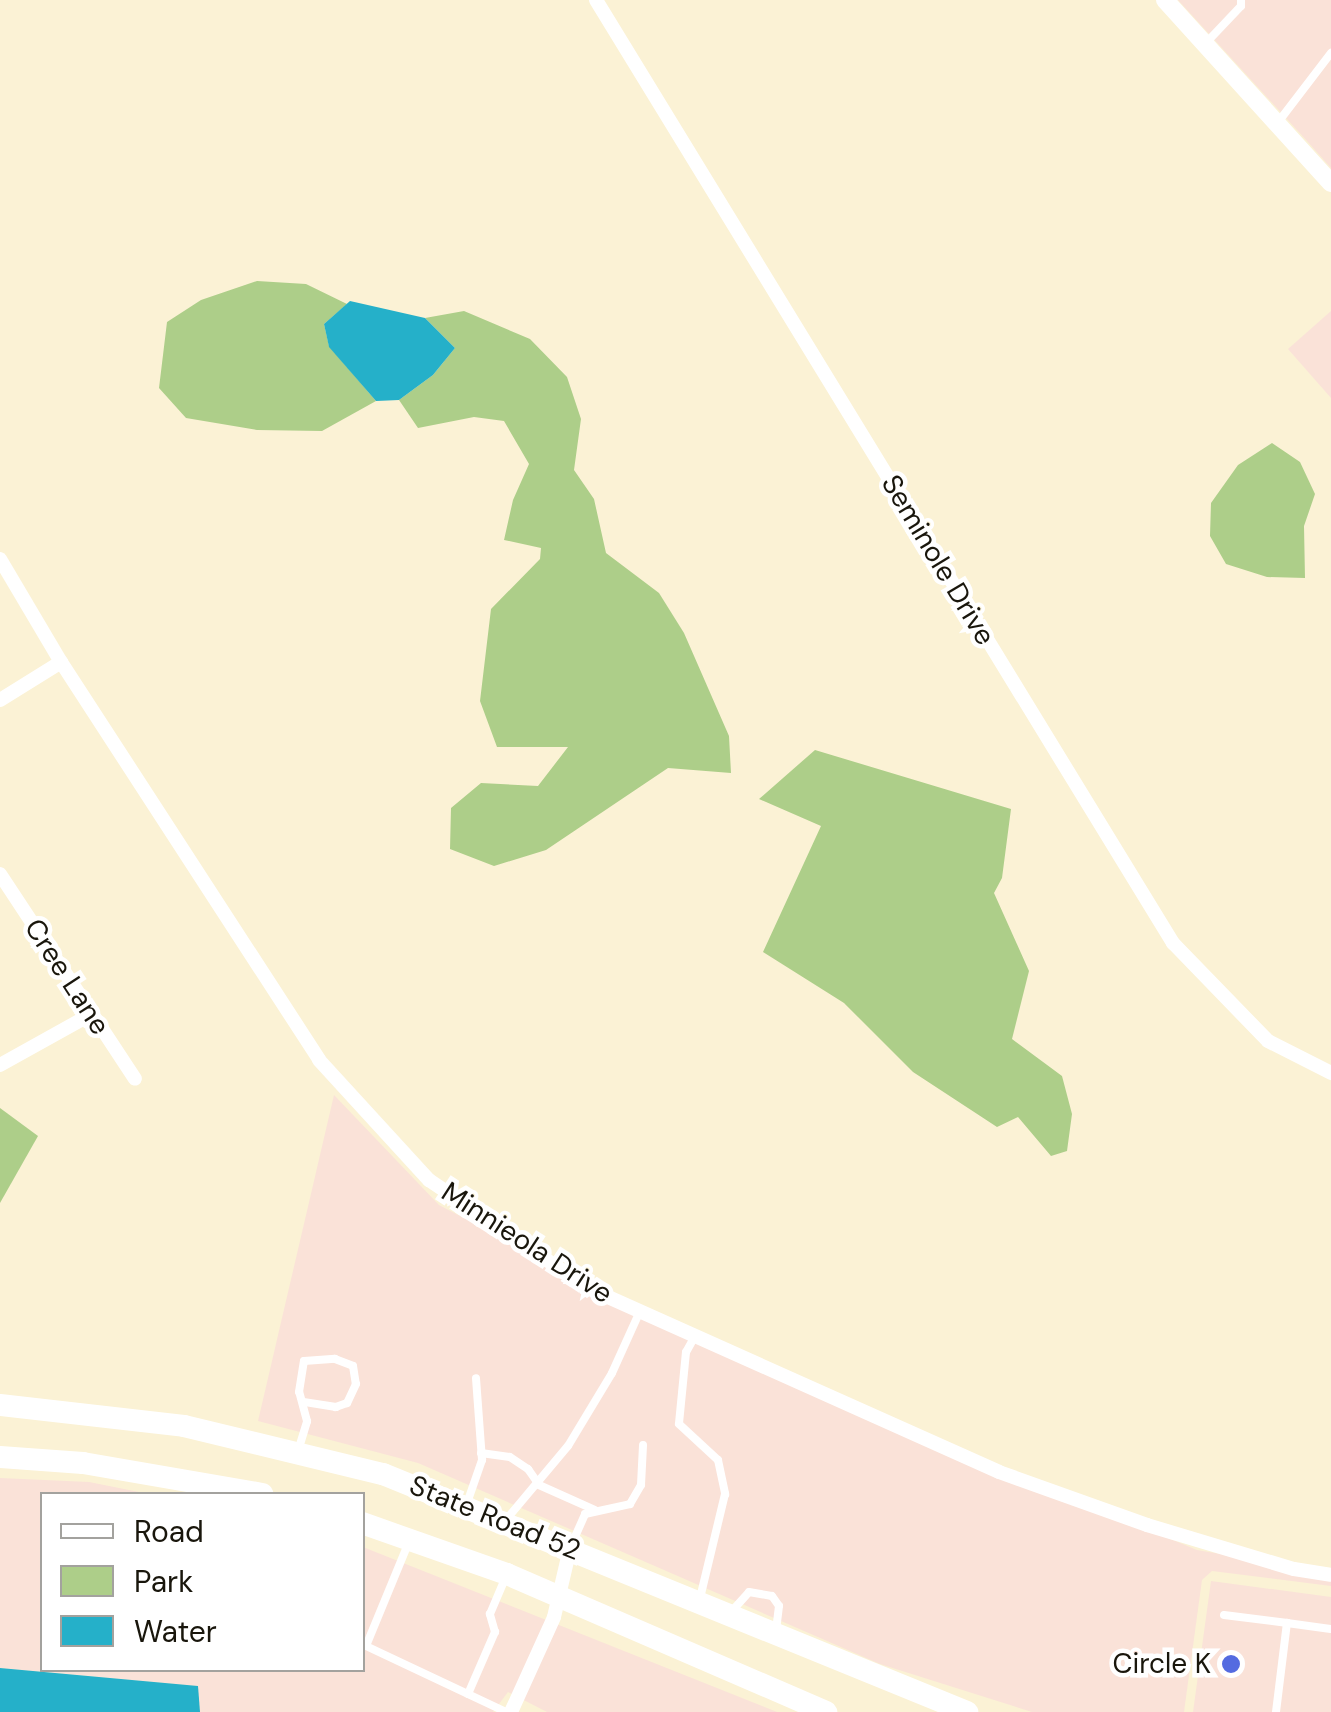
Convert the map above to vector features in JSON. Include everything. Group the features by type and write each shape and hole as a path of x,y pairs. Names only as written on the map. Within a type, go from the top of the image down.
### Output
{"main road":[{"name":"State Road 52","path":"0,1404 184,1426 384,1474 967,1712"},
{"path":"0,1457 83,1463 250,1492"},
{"name":"State Road 52","path":"365,1524 411,1536 507,1574 826,1712"}],"street":[{"name":"Seminole Drive","path":"596,0 1173,943 1268,1040 1331,1073"},
{"path":"1164,0 1331,184"},
{"name":"Minnieola Drive","path":"0,559 61,662 319,1060 429,1180 588,1288 1000,1472 1147,1526 1331,1575"},
{"path":"0,700 61,662"},
{"name":"Cree Lane","path":"0,874 5,892 135,1079"},
{"path":"0,1065 90,1015"},
{"path":"508,1712 560,1599 570,1548"}],"lane":[{"path":"1205,44 1241,6 1241,0"},
{"path":"1278,123 1331,54"},
{"path":"505,1522 518,1500 539,1485 604,1387 640,1312"},
{"path":"695,1336 686,1352 679,1424 718,1460 725,1494 710,1571 698,1601"},
{"path":"298,1451 307,1421 299,1392 304,1361 334,1359 353,1366 356,1384 348,1403 336,1407 303,1402"},
{"path":"466,1506 478,1477 481,1452 476,1378"},
{"path":"570,1548 584,1514 630,1504 641,1485 642,1445"},
{"path":"481,1452 510,1457 528,1469 539,1485 595,1510"},
{"path":"411,1536 366,1646 508,1712"},
{"path":"468,1694 496,1632 490,1614 507,1574"},
{"path":"730,1614 750,1592 772,1596 779,1606 775,1634"},
{"path":"1224,1614 1331,1629"},
{"path":"1276,1712 1288,1623"}],"shaded area":[{"path":"1178,0 1331,0 1331,168 1307,141"},
{"path":"1331,311 1331,398 1288,349"},
{"path":"334,1095 439,1205 720,1352 1197,1550 1331,1573 1331,1586 1212,1571 1202,1580 1184,1712 1032,1712 880,1664 418,1463 258,1421"},
{"path":"0,1478 89,1482 139,1492 40,1492 40,1672 0,1668"},
{"path":"365,1548 777,1712 547,1712 508,1692 493,1712 200,1712 197,1686 44,1672 365,1672"},
{"path":"1211,1581 1331,1597 1331,1712 1193,1712"}],"green space":[{"path":"257,281 306,284 347,304 324,324 329,346 376,401 322,431 257,430 186,418 159,388 167,322 201,300"},
{"path":"464,311 530,339 567,377 581,419 574,470 594,499 606,553 659,593 684,633 729,736 731,773 668,768 546,850 494,866 450,849 451,808 481,783 538,786 568,747 497,747 480,701 491,609 540,559 541,548 504,540 513,500 529,464 504,421 474,417 418,428 399,400 433,375 455,348 425,318"},
{"path":"1272,443 1300,462 1315,494 1304,526 1305,578 1267,577 1226,564 1210,536 1211,503 1238,465"},
{"path":"815,750 1011,809 1002,878 994,893 1029,971 1012,1039 1062,1076 1072,1114 1067,1151 1051,1156 1018,1117 997,1127 913,1072 844,1003 763,952 821,826 759,799"},
{"path":"0,1108 38,1136 0,1203"}],"water":[{"path":"350,301 425,318 455,348 433,375 399,400 376,401 329,347 324,324"},
{"path":"0,1668 198,1686 200,1712 0,1712"}],"place":[{"name":"Circle K","path":"1231,1664"}]}
